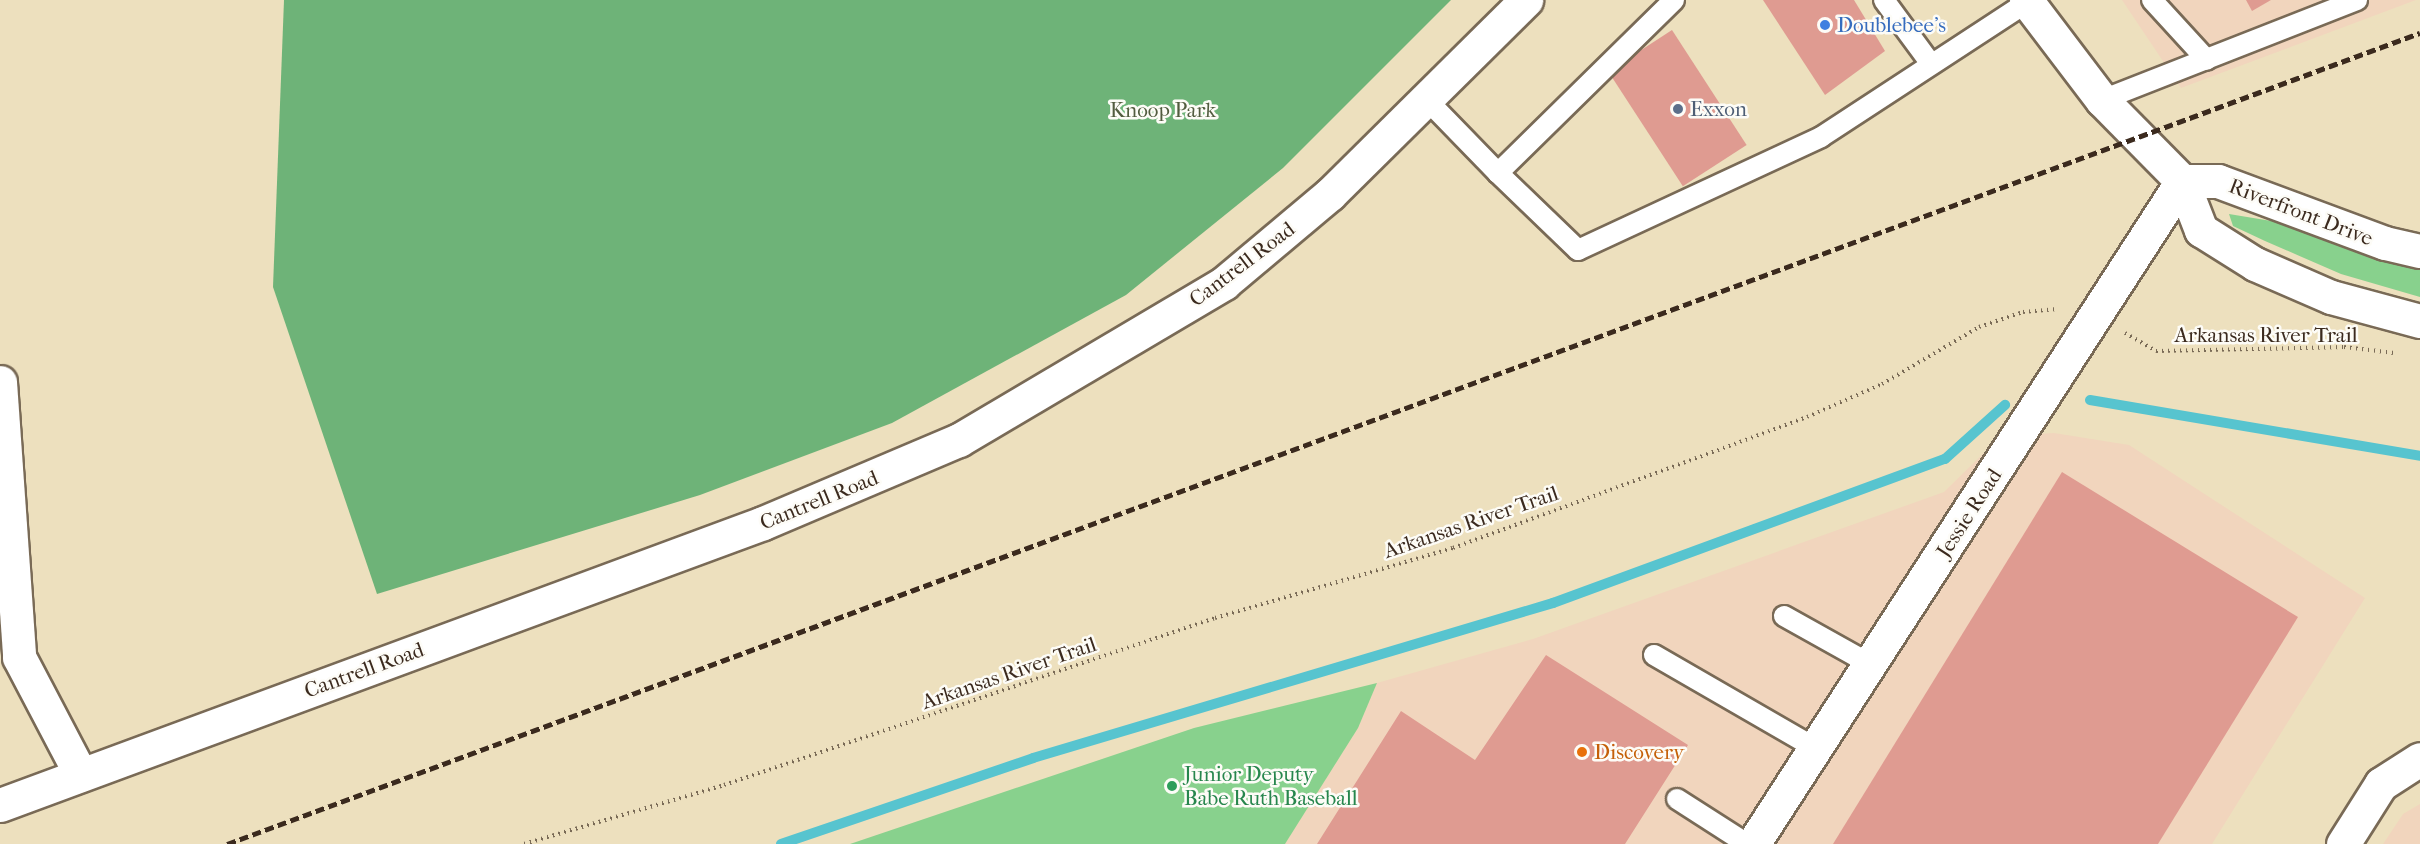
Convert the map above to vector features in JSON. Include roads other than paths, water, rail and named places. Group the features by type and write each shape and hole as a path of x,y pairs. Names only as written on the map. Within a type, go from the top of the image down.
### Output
{"street":[{"name":"Cantrell Road","path":"0,805 763,523 959,440 1224,283 1330,194 1428,101 1526,0"},
{"path":"2026,1 2102,100 2182,181 2201,230 2255,264 2331,297 2420,321"},
{"name":"Riverfront Drive","path":"2182,181 2218,181 2385,243 2420,251"},
{"name":"Jessie Road","path":"1753,844 2182,181"},
{"path":"0,382 3,523 19,657 81,775"},
{"path":"2343,844 2381,784 2420,759"}],"lane":[{"path":"1498,173 1674,0"},
{"path":"1884,0 1931,64"},
{"path":"2152,0 2207,60"},
{"path":"2102,100 2357,0"},
{"path":"1428,101 1578,250 1821,137 2026,1"},
{"path":"1784,616 1870,664"},
{"path":"1654,655 1815,748"},
{"path":"1677,800 1747,844"}],"waterway":[{"path":"2090,400 2420,456"},
{"path":"781,844 1033,758 1553,603 1945,459 2005,405"}],"railway":[{"path":"227,844 2420,33"}],"place":[{"name":"Doublebee's","path":"1825,25"},
{"name":"Exxon","path":"1678,109"},
{"name":"Discovery","path":"1582,752"},
{"name":"Junior Deputy Babe Ruth Baseball","path":"1172,786"}],"park label":[{"name":"Knoop Park","path":"1163,110"}]}
